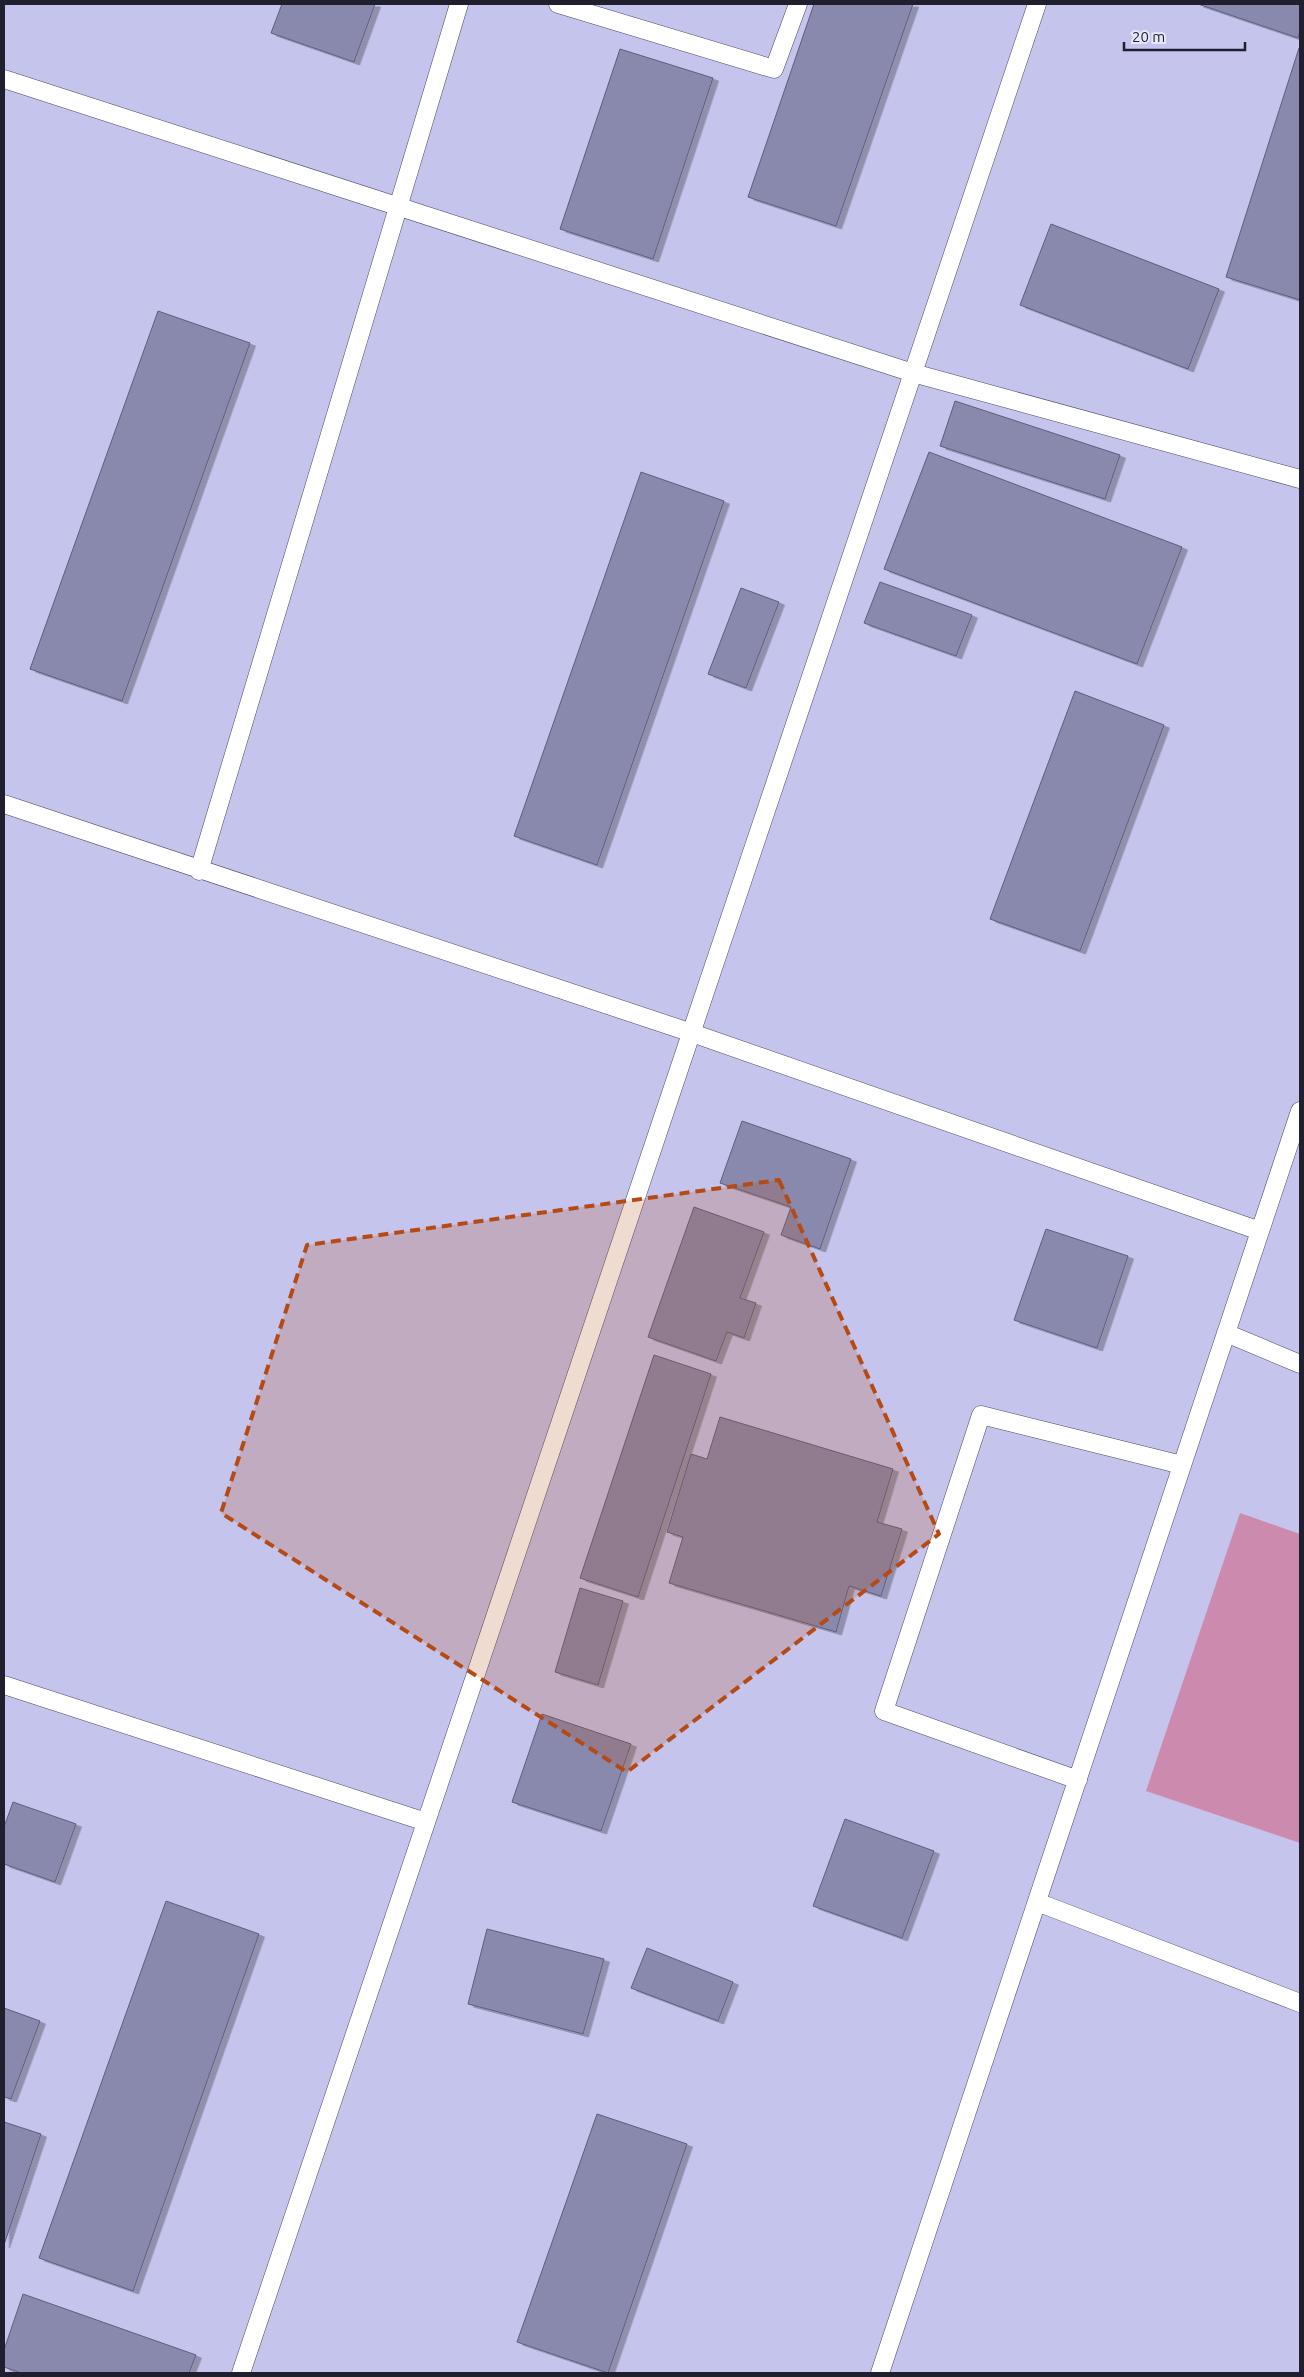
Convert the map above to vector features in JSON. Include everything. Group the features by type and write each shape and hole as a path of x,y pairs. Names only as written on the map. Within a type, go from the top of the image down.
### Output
{"lane":[{"path":"199,871 459,4"},
{"path":"558,4 774,69 798,4"},
{"path":"241,2373 1037,4"},
{"path":"4,80 913,373 1300,479"},
{"path":"4,804 199,871 692,1033 1260,1231"},
{"path":"880,2373 1300,1111"},
{"path":"1226,1333 1300,1364"},
{"path":"1078,1780 884,1711 981,1415 1182,1465"},
{"path":"4,1685 426,1822"},
{"path":"1037,1902 1300,2003"}],"highlighted area":[{"path":"779,1180 939,1534 627,1772 221,1513 307,1245"}],"shaded area":[{"path":"1240,1513 1300,1534 1300,1843 1146,1791"}],"building":[{"path":"282,4 375,4 354,62 271,33"},
{"path":"814,4 913,4 836,226 748,197"},
{"path":"1198,4 1300,4 1300,30 1298,38"},
{"path":"1300,48 1300,300 1226,277"},
{"path":"620,49 713,78 653,259 560,229"},
{"path":"1051,224 1219,289 1188,369 1020,305"},
{"path":"158,311 250,343 122,701 30,669"},
{"path":"955,401 1120,455 1105,499 940,446"},
{"path":"929,452 1182,547 1137,664 884,569"},
{"path":"641,472 724,501 597,865 514,836"},
{"path":"880,582 972,615 956,656 864,623"},
{"path":"741,588 779,602 746,688 708,674"},
{"path":"1075,691 1164,725 1080,951 990,919"},
{"path":"742,1121 851,1159 820,1249 781,1235 791,1207 720,1183"},
{"path":"694,1207 764,1232 740,1298 756,1303 744,1338 727,1332 716,1361 648,1337"},
{"path":"1046,1229 1128,1256 1097,1348 1014,1320"},
{"path":"654,1355 711,1374 638,1597 580,1578"},
{"path":"720,1417 893,1469 877,1522 902,1529 881,1596 849,1586 836,1632 669,1583 683,1537 667,1532 691,1454 707,1459"},
{"path":"580,1588 623,1601 598,1685 555,1672"},
{"path":"542,1714 631,1744 601,1831 512,1802"},
{"path":"13,1802 76,1824 55,1882 4,1864 4,1827"},
{"path":"845,1819 934,1851 902,1938 813,1906"},
{"path":"166,1901 259,1934 133,2291 39,2258"},
{"path":"487,1929 604,1959 583,2034 468,2004"},
{"path":"647,1948 733,1982 718,2021 631,1988"},
{"path":"4,2008 40,2021 11,2099 4,2097"},
{"path":"597,2114 687,2144 608,2373 517,2342"},
{"path":"4,2122 41,2134 4,2245"},
{"path":"23,2294 196,2355 189,2373 21,2373 4,2367 4,2350"}]}
